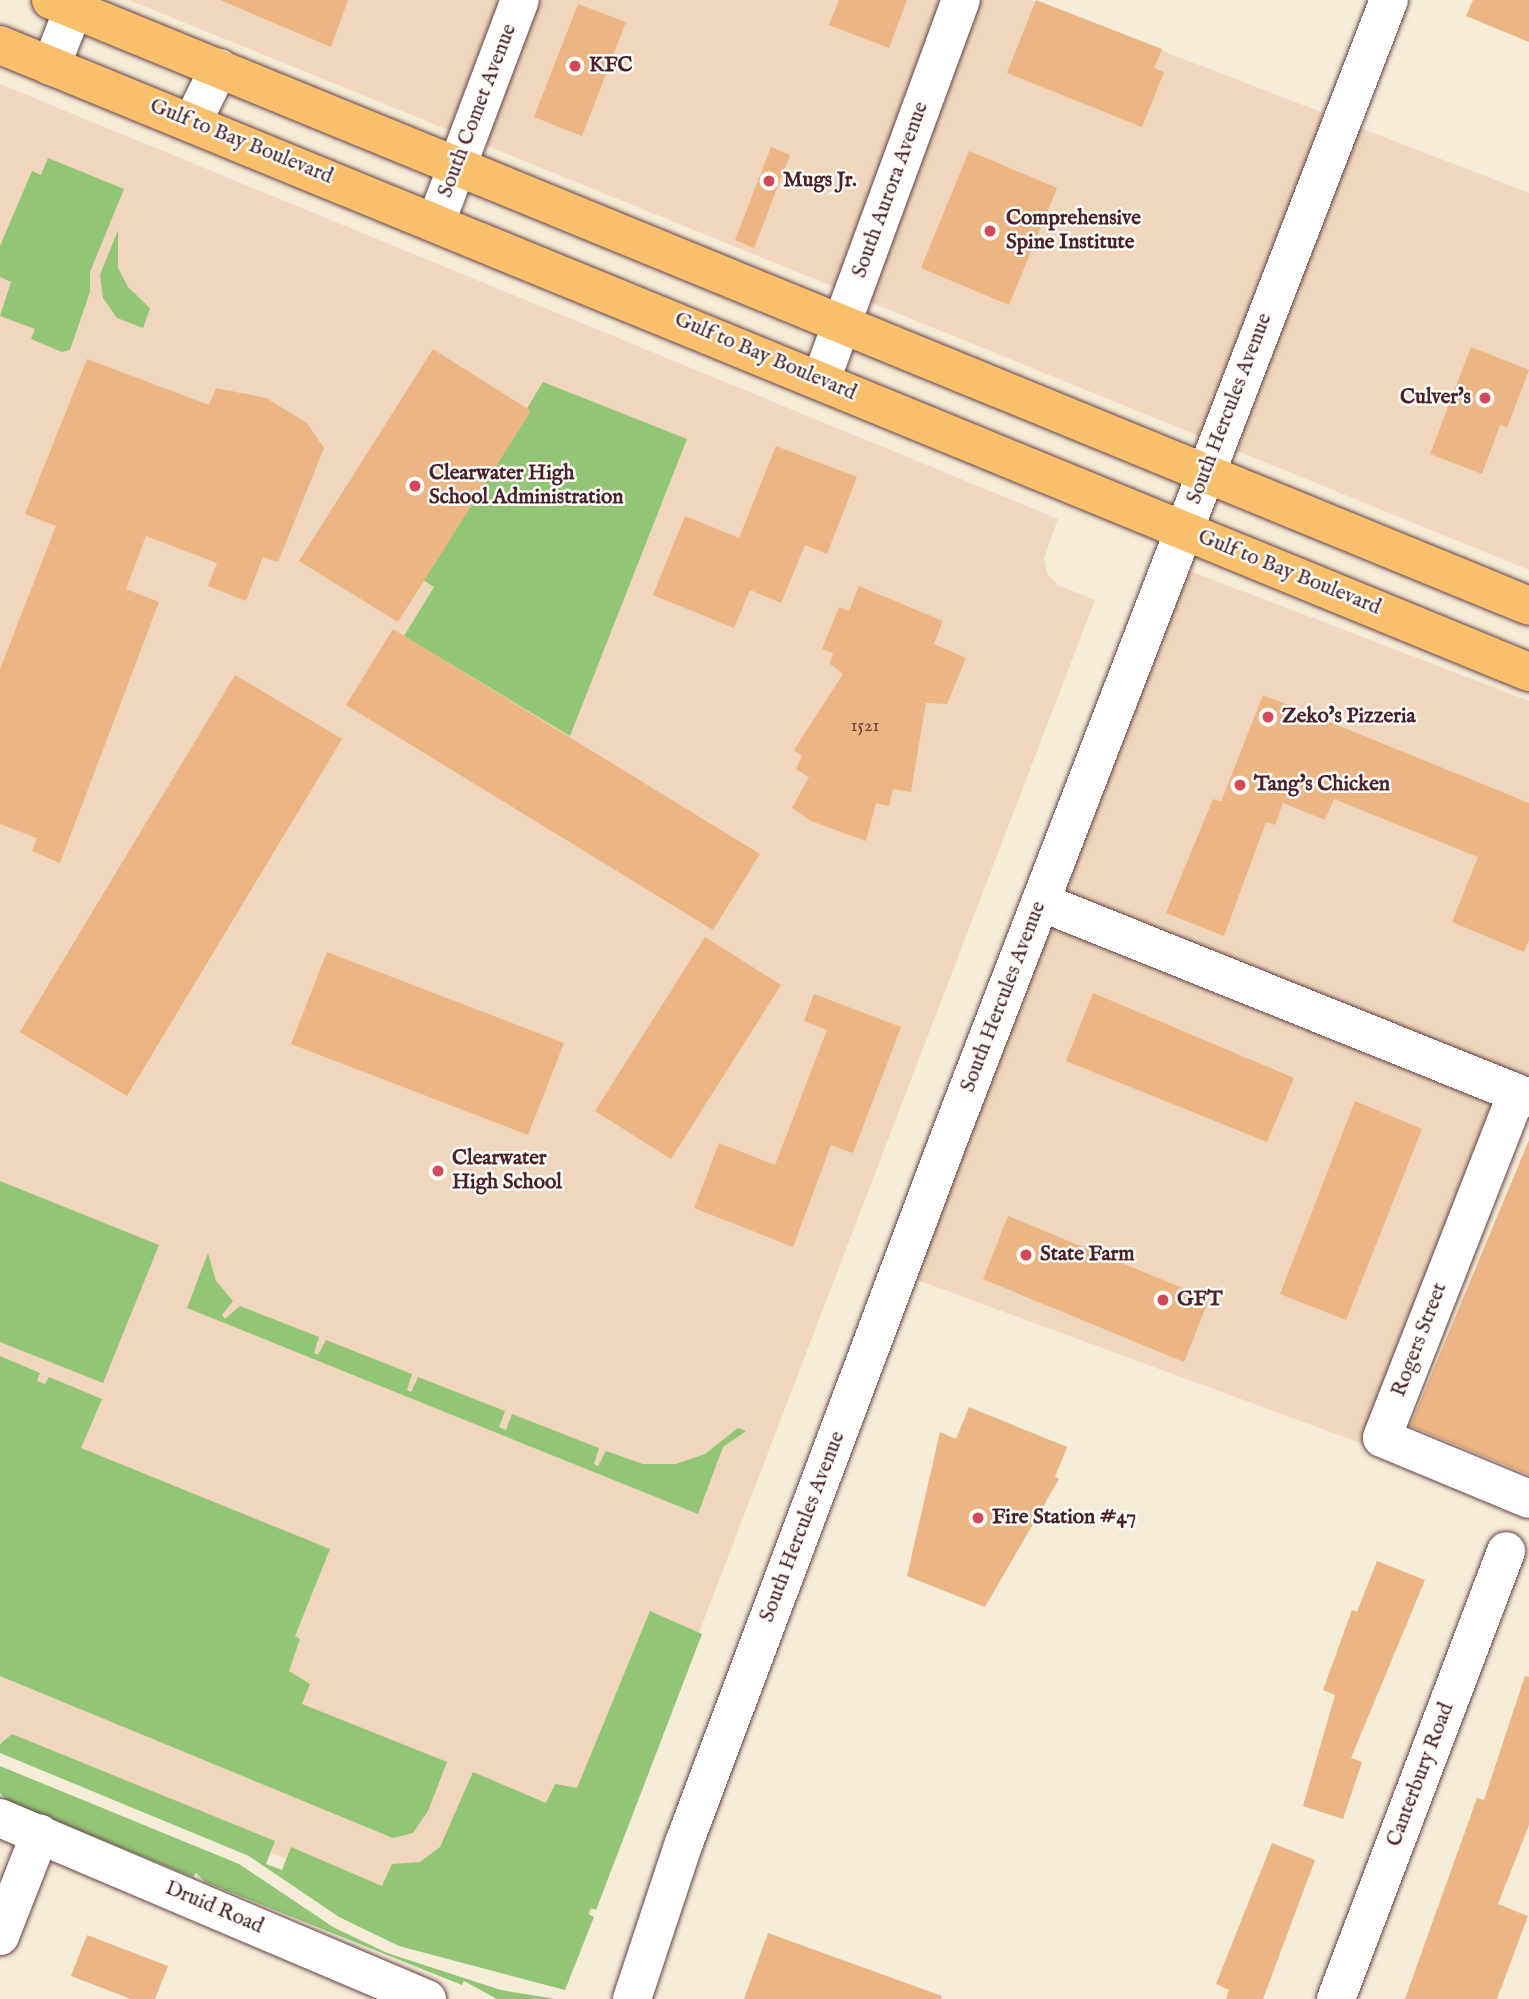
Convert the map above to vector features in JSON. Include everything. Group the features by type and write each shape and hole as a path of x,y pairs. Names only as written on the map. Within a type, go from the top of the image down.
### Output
{"main road":[{"path":"67,3 458,167 1529,606"},
{"name":"Gulf to Bay Boulevard","path":"0,45 193,121 1184,529 1526,663"}],"street":[{"name":"South Comet Avenue","path":"436,222 520,0"},
{"name":"South Aurora Avenue","path":"821,380 961,0"},
{"name":"South Hercules Avenue","path":"632,1999 684,1843 1041,902 1388,0"},
{"path":"51,66 67,3"},
{"path":"193,121 219,68"},
{"name":"Rogers Street","path":"1041,902 1523,1096 1382,1438 1529,1499"},
{"name":"Canterbury Road","path":"1336,1999 1506,1551"},
{"name":"Druid Road","path":"0,1818 376,1989 427,1999"},
{"path":"0,1936 40,1834"}],"shaded area":[{"path":"129,0 505,0 456,133"},
{"path":"535,0 946,0 839,289 483,144"},
{"path":"976,0 1030,0 1329,115 1204,438 865,300"},
{"name":"Clearwater High School","path":"0,84 1058,519 1044,558 1047,573 1058,585 1095,600 568,1974 0,1742"},
{"path":"1355,126 1529,193 1529,570 1230,448"},
{"path":"1185,569 1529,701 1529,1081 1060,892"},
{"path":"1049,922 1498,1103 1374,1448 912,1278"}],"green space":[{"path":"48,158 124,189 90,272 90,292 70,350 62,352 31,339 35,329 0,316 11,282 0,277 0,246 32,171 41,175"},
{"path":"118,230 118,268 128,287 150,308 143,328 117,318 103,298 100,275"},
{"path":"543,382 687,439 570,736 404,636 434,587 423,580"},
{"path":"0,1181 159,1245 103,1383 0,1342"},
{"path":"208,1253 216,1281 233,1301 222,1315 225,1319 240,1306 319,1337 314,1353 318,1355 326,1340 412,1374 407,1390 411,1392 418,1377 505,1411 499,1427 506,1430 512,1414 599,1448 594,1464 598,1466 606,1451 643,1464 676,1464 705,1454 738,1428 746,1431 723,1447 698,1514 187,1308"},
{"path":"0,1356 40,1373 37,1381 45,1384 49,1377 102,1399 81,1448 330,1549 295,1636 300,1639 289,1671 310,1684 302,1704 447,1762 428,1811 413,1833 393,1838 0,1676"},
{"path":"650,1611 702,1634 596,1910 591,1908 588,1914 594,1917 565,1990 399,1946 339,1917 249,1856 0,1753 0,1744 12,1734 275,1841 266,1864 282,1870 291,1847 382,1886 392,1864 420,1862 440,1847 473,1772 546,1803 555,1784 577,1788"},
{"path":"0,1766 239,1864 333,1927 387,1953 501,1990 556,1999 497,1999 464,1981 462,1985 205,1882 196,1873 193,1877 7,1801 0,1793"}],"building":[{"path":"220,0 348,0 331,47"},
{"path":"839,0 907,0 889,48 829,25"},
{"path":"1036,0 1162,49 1154,68 1164,72 1142,127 1007,73"},
{"path":"1473,0 1529,0 1529,42 1466,16"},
{"path":"578,4 626,22 582,136 534,117"},
{"name":"Mugs Jr.","path":"771,147 790,155 754,248 735,240"},
{"path":"969,151 1057,188 1009,305 921,268"},
{"name":"Culver's","path":"1471,347 1529,370 1507,428 1500,425 1482,474 1430,454"},
{"name":"Clearwater High School Administration","path":"433,349 531,411 398,622 299,561"},
{"path":"87,359 209,405 216,388 266,398 307,423 324,448 278,562 263,557 246,601 208,586 217,563 146,536 126,589 159,602 60,863 32,851 37,838 0,824 0,669 56,526 25,514"},
{"path":"776,446 857,477 827,554 805,545 781,603 750,590 734,628 653,595 685,516 739,538"},
{"path":"859,586 943,621 934,644 966,658 947,704 926,703 911,792 893,789 889,806 876,803 866,841 811,821 792,808 809,777 796,769 802,756 794,750 843,674 830,664 833,653 822,649 839,607 849,611"},
{"path":"393,629 760,854 713,930 346,705"},
{"path":"235,675 342,739 127,1096 20,1032"},
{"path":"1263,695 1529,803 1529,940 1524,952 1452,922 1478,857 1334,799 1325,820 1283,803 1275,825 1266,822 1224,936 1166,913 1213,799 1221,802"},
{"path":"705,937 781,985 671,1159 595,1111"},
{"path":"327,952 564,1043 528,1135 291,1044"},
{"path":"1093,993 1294,1078 1267,1142 1066,1061"},
{"path":"814,994 901,1027 853,1153 831,1145 793,1247 694,1208 719,1143 775,1165 827,1030 804,1021"},
{"path":"1355,1101 1422,1129 1346,1320 1280,1294"},
{"path":"1529,1140 1529,1475 1410,1426"},
{"path":"1008,1216 1209,1299 1184,1362 983,1279"},
{"name":"Fire Station #47","path":"969,1407 1067,1447 1055,1477 1059,1479 985,1607 907,1576 940,1432 956,1439"},
{"path":"1377,1561 1425,1580 1351,1758 1362,1762 1343,1819 1303,1806 1335,1695 1323,1690 1352,1610 1357,1612"},
{"path":"1525,1676 1529,1677 1529,1825 1498,1904 1528,1916 1497,1999 1405,1999 1477,1798 1484,1800"},
{"path":"1272,1843 1315,1860 1263,1999 1226,1999 1229,1990 1216,1984"},
{"path":"768,1933 942,1996 941,1999 744,1999"},
{"path":"87,1935 168,1966 155,1999 131,1999 71,1976"}],"place":[{"name":"KFC","path":"575,66"},
{"name":"Mugs Jr.","path":"769,181"},
{"name":"Comprehensive Spine Institute","path":"990,231"},
{"name":"Culver's","path":"1485,398"},
{"name":"Clearwater High School Administration","path":"415,486"},
{"name":"Zeko's Pizzeria","path":"1268,717"},
{"name":"Tang's Chicken","path":"1240,785"},
{"name":"Clearwater High School","path":"438,1171"},
{"name":"State Farm","path":"1026,1255"},
{"name":"GFT","path":"1163,1300"},
{"name":"Fire Station #47","path":"978,1518"}]}
